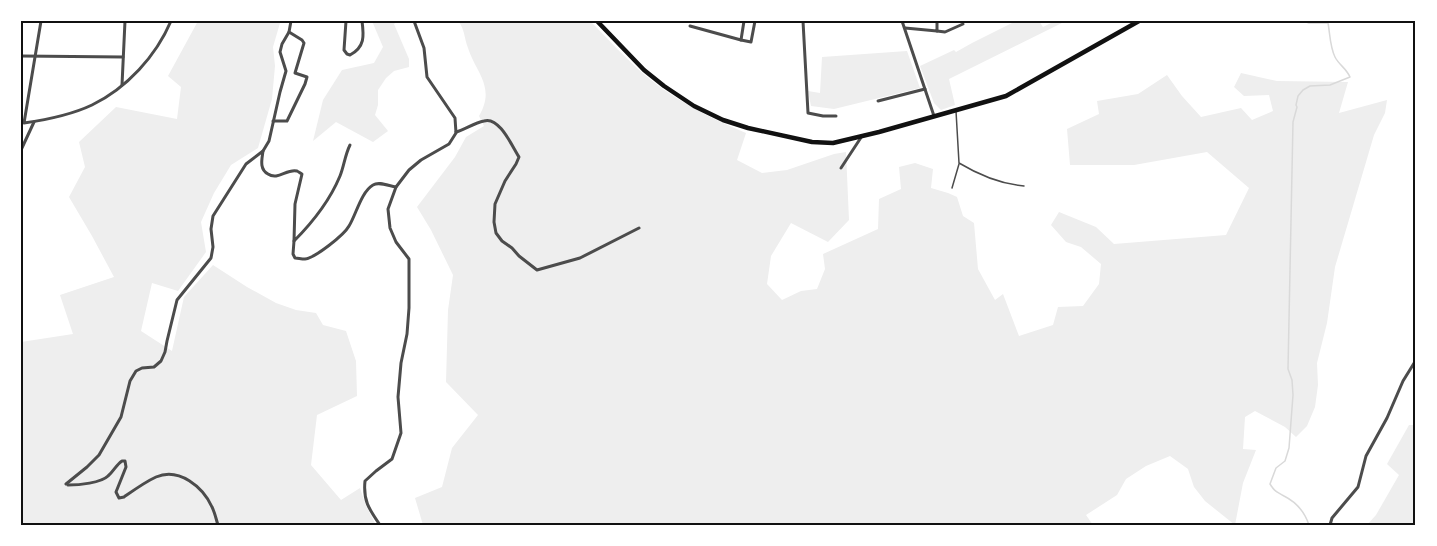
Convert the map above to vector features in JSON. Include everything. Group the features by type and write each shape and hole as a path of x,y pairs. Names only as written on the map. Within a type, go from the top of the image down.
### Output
{"main road":[{"path":"597,21 644,70 694,106 723,120 748,128 812,142 833,143 1006,96 1139,21"}],"street":[{"path":"41,21 24,123 80,110 103,100 132,78 165,35 171,21"},
{"path":"122,85 125,21"},
{"path":"218,525 207,498 194,484 180,476 172,474 157,476 119,498 116,492 126,466 125,461 122,460 110,475 101,480 76,485 66,484 99,455 121,417 130,381 136,371 154,367 161,362 177,300 213,253 211,229 213,216 246,164 263,151 269,141 286,71 280,52 291,21"},
{"path":"346,21 344,50 350,55 360,48 363,39 362,21"},
{"path":"380,525 367,506 365,481 392,459 401,433 398,397 409,308 409,259 396,242 390,228 388,209 396,187 409,170 421,160 449,144 456,132 455,118 427,77 424,48 414,21"},
{"path":"741,40 744,21"},
{"path":"690,26 751,42 755,21"},
{"path":"803,21 808,113 836,116"},
{"path":"902,21 934,116"},
{"path":"937,21 937,31"},
{"path":"905,28 945,32 955,30 963,24"},
{"path":"273,121 286,121 307,77 295,73 304,44 302,40 289,32"},
{"path":"21,56 123,57"},
{"path":"878,101 925,89"},
{"path":"456,132 491,120 497,123 519,157 504,181 495,204 494,222 496,233 502,241 537,270 580,258 639,228"},
{"path":"21,150 34,122"},
{"path":"841,168 862,136"},
{"path":"294,241 307,228 335,187 350,145"},
{"path":"263,151 262,170 270,176 294,171 302,174 295,204 293,254 295,258 306,259 341,235 349,226 371,186 376,183 396,187"},
{"path":"1330,525 1332,518 1358,487 1366,456 1387,418 1403,381 1416,360"}],"lane":[{"path":"952,188 959,164 956,110"},
{"path":"959,164 994,180 1024,186"}],"shaded area":[{"path":"198,21 279,21 273,47 275,66 272,99 258,148 231,165 214,193 201,222 206,252 178,291 152,283 141,331 172,351 184,297 213,265 276,303 296,310 316,313 323,325 346,331 356,361 357,396 317,415 311,465 341,500 360,488 376,525 21,525 21,342 73,334 60,295 114,277 69,197 85,167 79,142 116,107 177,119 181,87 168,76"},
{"path":"372,21 397,21 394,24 409,59 409,67 394,71 378,90 375,115 388,131 373,142 336,122 313,141 323,100 342,70 374,63 383,47"},
{"path":"458,21 590,21 631,63 657,85 694,108 746,133 737,160 762,173 787,170 846,152 849,220 828,242 791,223 771,256 767,284 782,300 801,291 817,289 825,269 823,254 878,229 879,199 901,189 899,167 915,163 933,169 931,188 957,197 963,216 974,223 978,269 995,300 1003,294 1019,336 1053,325 1058,307 1083,306 1099,284 1101,264 1081,247 1066,242 1051,225 1059,212 1096,227 1114,244 1226,235 1249,188 1207,152 1134,165 1070,165 1067,129 1099,114 1097,101 1138,94 1167,75 1201,117 1241,108 1252,120 1273,111 1269,95 1244,96 1234,87 1241,73 1277,81 1348,82 1339,113 1387,100 1385,113 1374,135 1335,267 1327,323 1317,363 1318,385 1315,407 1307,426 1296,437 1285,427 1255,411 1245,417 1243,449 1256,450 1243,483 1235,525 1205,501 1194,487 1188,469 1170,456 1146,466 1126,479 1117,495 1086,515 1093,525 423,525 415,498 442,487 452,448 478,415 446,382 448,310 453,275 417,207 455,157 466,137 484,126 479,116 486,97 485,88"},
{"path":"1016,21 1039,21 1043,27 1055,21 1066,21 949,79 955,105 941,110 934,103 920,66 954,50 956,52"},
{"path":"907,51 920,88 834,109 811,106 808,91 820,93 822,57"},
{"path":"1409,425 1416,425 1416,525 1367,525 1376,515 1399,475 1387,464"}],"waterway":[{"path":"1303,21 1328,23 1333,53 1350,77 1330,85 1310,86 1303,90 1298,96 1293,122 1288,369 1292,380 1293,395 1289,448 1285,461 1276,468 1270,484 1296,505 1309,525"}]}
